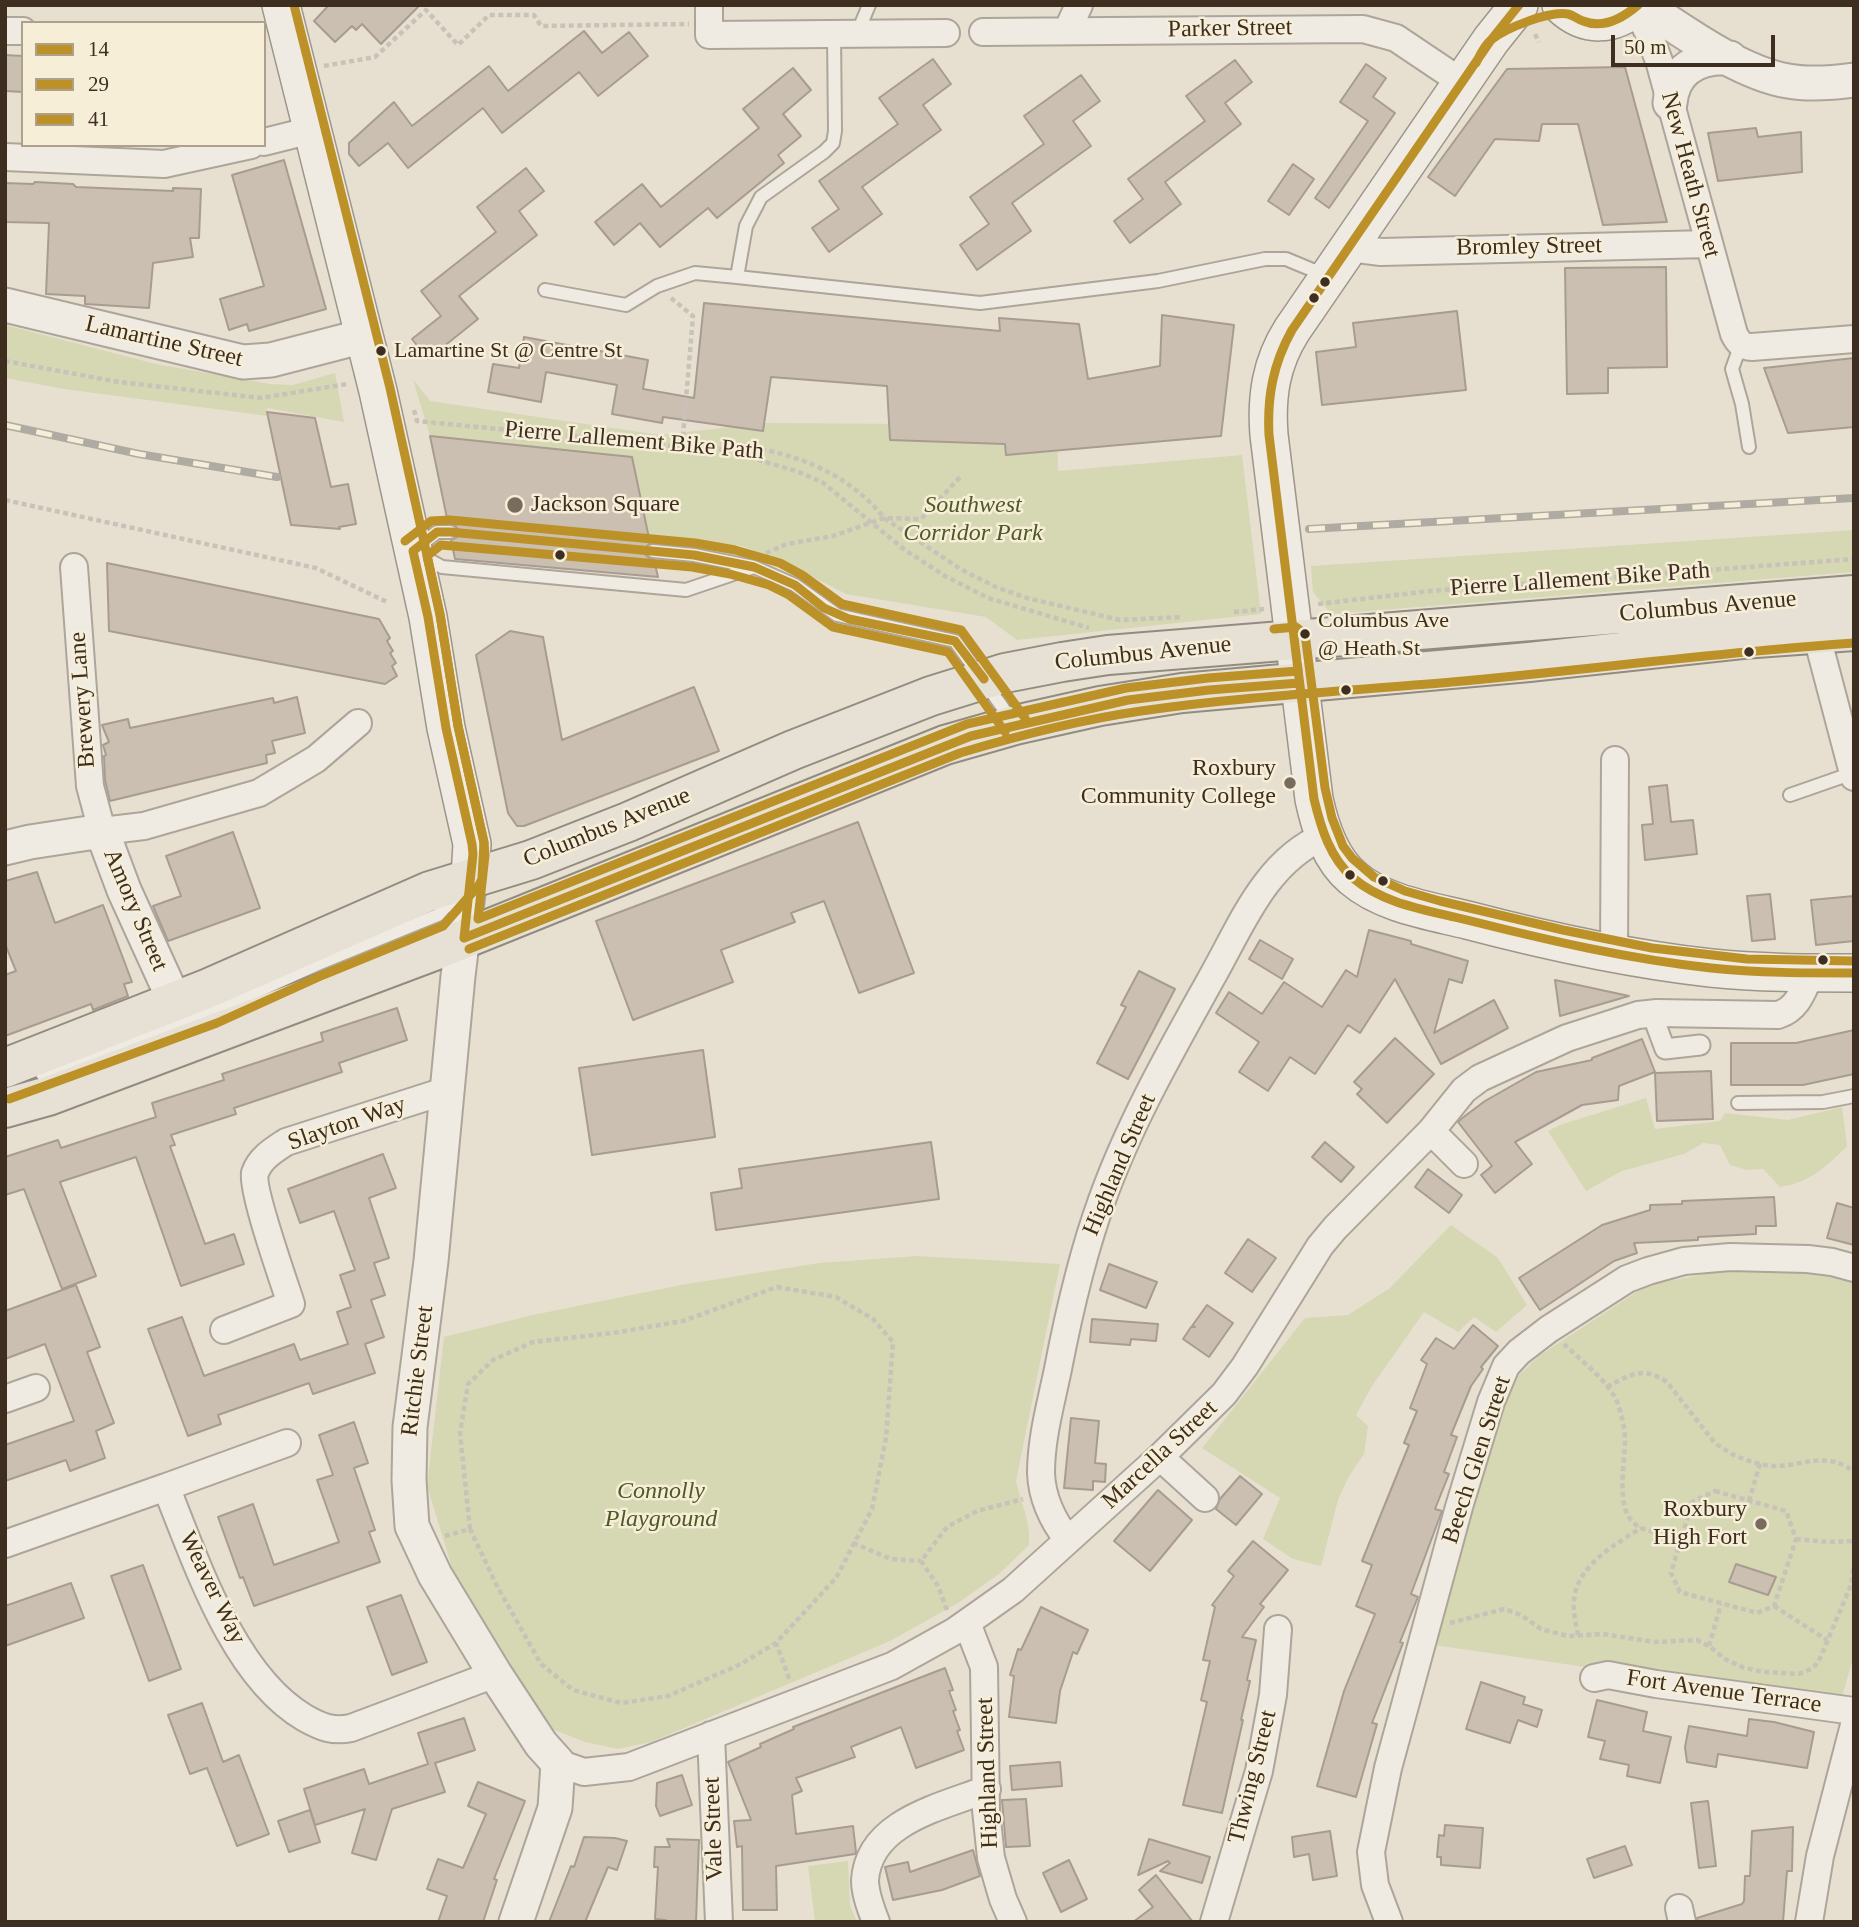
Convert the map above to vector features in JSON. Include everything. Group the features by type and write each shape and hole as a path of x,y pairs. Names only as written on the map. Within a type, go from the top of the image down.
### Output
{"main road":[{"path":"1491,40 1542,16 1566,10 1583,21 1597,23 1611,22 1639,6"},
{"path":"277,17 313,130 364,336 428,617 446,729 472,844 470,877"},
{"path":"1527,20 1491,40 1285,341 1269,390 1269,435 1294,639 1314,799 1324,836 1346,871 1374,892 1435,912 1614,955 1713,968 1854,973"},
{"name":"Columbus Avenue","path":"5,1068 175,1002 401,902 470,877 531,860 628,822 793,750 931,696 984,679 1108,655 1854,595"},
{"name":"Columbus Avenue","path":"5,1108 48,1096 124,1067 452,926 945,745 1015,725 1154,696 1529,662 1644,648 1854,631"}],"street":[{"path":"1067,31 1079,5"},
{"path":"1639,6 1757,72 1786,81 1807,83 1854,80"},
{"name":"New Heath Street","path":"1639,6 1653,44 1734,334 1741,344"},
{"path":"709,14 709,35 946,33"},
{"name":"Parker Street","path":"983,32 1314,28 1375,31 1396,38 1463,83"},
{"path":"1670,103 1674,84 1684,70 1701,60 1730,58"},
{"path":"266,142 313,130"},
{"path":"5,157 164,164 242,147"},
{"name":"Bromley Street","path":"1339,263 1381,251 1709,244"},
{"name":"Lamartine Street","path":"5,305 243,362 271,360 364,336"},
{"path":"1741,344 1752,347 1854,339"},
{"name":"Brewery Lane","path":"74,567 90,786 102,831"},
{"path":"1816,633 1853,775"},
{"path":"102,831 144,826 258,793 316,759 358,723"},
{"path":"1614,955 1615,760"},
{"name":"Amory Street","path":"5,848 102,831 124,890 175,1002"},
{"name":"Highland Street","path":"1068,1540 1054,1521 1045,1498 1041,1474 1045,1436 1072,1301 1102,1199 1129,1133 1256,898 1269,878 1289,856 1324,836"},
{"name":"Ritchie Street","path":"470,877 452,926 458,976 431,1261 410,1427 412,1526 435,1575 495,1674 541,1744 558,1763"},
{"name":"Marcella Street","path":"558,1763 584,1772 629,1767 892,1666 961,1627 1013,1590 1160,1457 1234,1382 1320,1246 1431,1131 1464,1090 1480,1079 1567,1038 1639,1015 1778,1014 1789,1011 1801,995 1811,973"},
{"path":"1652,1014 1665,1049 1700,1045"},
{"name":"Slayton Way","path":"224,1330 291,1304 254,1179 265,1156 286,1142 448,1090"},
{"path":"1431,1131 1464,1164"},
{"name":"Beech Glen Street","path":"1389,1922 1375,1885 1371,1852 1388,1768 1491,1402 1506,1366 1519,1352 1549,1329 1627,1279 1684,1261 1777,1257 1832,1262 1854,1268"},
{"path":"5,1399 36,1388"},
{"path":"5,1544 287,1443"},
{"path":"1160,1457 1205,1498"},
{"name":"Weaver Way","path":"166,1487 224,1623 261,1679 295,1712 317,1725 337,1731 351,1728 495,1674"},
{"name":"Highland Street","path":"961,1627 984,1667 986,1810 991,1858 1013,1922"},
{"name":"Thwing Street","path":"1214,1922 1259,1771 1273,1695 1278,1629"},
{"name":"Fort Avenue Terrace","path":"1594,1678 1608,1675 1854,1711"},
{"path":"1809,1922 1820,1856 1854,1725"},
{"name":"Vale Street","path":"711,1735 719,1922"},
{"path":"516,1922 555,1808 558,1763"},
{"path":"876,1922 865,1882 871,1857 885,1835 898,1825 987,1789"}],"lane":[{"path":"737,277 746,226 761,197 833,143 846,34 869,5"},
{"path":"545,290 626,305 657,286 695,273 980,303 1158,281 1265,259 1339,263"},
{"path":"1741,344 1732,369 1742,404 1749,446"},
{"path":"450,532 437,532 413,551 442,568 685,590 754,567"},
{"path":"653,551 694,555 754,567 795,586 824,608 849,619 956,641 1015,725"},
{"path":"1790,794 1853,775"},
{"name":"Columbus Avenue","path":"5,1087 213,1011 307,968 452,926"},
{"path":"1738,1103 1823,1102 1854,1096"}],"path":[{"path":"323,66 375,57 426,10 458,46 489,15 534,15 541,26 709,14"},
{"path":"1527,20 1539,42"},
{"path":"657,286 693,316 682,447"},
{"path":"5,361 119,382 261,398 341,386"},
{"name":"Pierre Lallement Bike Path","path":"417,421 682,447 745,447 803,460 837,476 874,506 884,518 962,569 996,587 1027,598 1120,620 1189,616"},
{"path":"721,449 808,475 835,491 905,550 945,576 988,598 1086,625 1092,630"},
{"path":"766,553 787,544 833,536 884,518 921,519 962,475"},
{"path":"5,500 316,568 387,602"},
{"name":"Pierre Lallement Bike Path","path":"1310,605 1419,592 1854,559"},
{"path":"1229,613 1267,609"},
{"path":"777,1287 836,1297 873,1319 893,1342 886,1438 877,1485 872,1509 853,1543 836,1578 776,1643 741,1664 668,1696 621,1703 573,1690 541,1664 497,1586 470,1529 460,1433 468,1384 493,1360 533,1342 613,1333 683,1321 777,1287"},
{"path":"1549,1329 1607,1387 1617,1402 1625,1439 1624,1506 1628,1517 1641,1528 1681,1537"},
{"path":"1607,1387 1639,1373 1658,1376 1667,1382 1714,1442 1738,1457 1773,1466 1822,1460 1846,1466 1854,1472"},
{"path":"1749,1501 1760,1463"},
{"path":"1715,1491 1749,1501 1786,1511 1796,1539 1774,1606 1757,1613 1680,1592 1671,1573 1692,1502 1715,1491"},
{"path":"921,1561 947,1527 976,1511 1027,1498 1030,1508"},
{"path":"1578,1635 1573,1601 1578,1584 1588,1568 1607,1551 1641,1528"},
{"path":"420,1543 470,1529"},
{"path":"1796,1539 1854,1541"},
{"path":"853,1543 891,1559 921,1561"},
{"path":"921,1561 961,1627"},
{"path":"1426,1630 1504,1609 1521,1615 1541,1629 1568,1636 1603,1634 1655,1642 1697,1640 1742,1667 1763,1672 1799,1674 1818,1663 1852,1585 1854,1565"},
{"path":"1709,1646 1721,1604"},
{"path":"1774,1606 1827,1640"},
{"path":"776,1643 798,1702"}],"green space":[{"path":"5,325 156,364 270,384 293,385 335,373 344,422 267,408 268,416 64,389 5,378"},
{"name":"Southwest Corridor Park","path":"413,379 430,401 660,435 765,423 1057,425 1058,471 1242,455 1261,614 1017,640 986,617 846,594 790,565 742,546 649,537 632,457 430,436"},
{"path":"1854,530 1854,572 1331,614 1313,592 1311,566"},
{"path":"1646,1098 1655,1129 1720,1121 1725,1113 1788,1120 1842,1107 1847,1146 1816,1173 1800,1182 1780,1187 1763,1169 1747,1170 1730,1165 1720,1145 1703,1143 1684,1154 1622,1171 1586,1191 1548,1131"},
{"path":"1451,1225 1498,1258 1527,1305 1496,1332 1474,1317 1458,1332 1424,1312 1372,1386 1356,1415 1368,1426 1364,1454 1349,1476 1338,1500 1321,1566 1293,1559 1263,1539 1280,1498 1202,1448 1305,1318 1348,1315 1390,1288"},
{"name":"Connolly Playground","path":"917,1256 1060,1264 1016,1481 1027,1521 1029,1545 999,1574 958,1603 890,1641 651,1742 618,1749 585,1742 552,1729 499,1665 453,1571 427,1486 444,1337 533,1315 681,1285 819,1263"},
{"path":"1738,1268 1820,1274 1854,1282 1854,1655 1840,1704 1434,1645 1502,1398 1518,1376 1539,1356 1647,1285"},
{"path":"848,1861 850,1906 857,1922 815,1922 808,1866"}],"building":[{"path":"329,5 420,5 381,44 362,24 356,30 352,26 335,42 314,21"},
{"path":"584,31 602,53 629,32 648,56 598,96 579,72 502,133 483,108 408,168 388,143 359,166 349,154 349,143 394,102 412,126 489,66 508,91"},
{"path":"5,55 21,56 21,92 5,91"},
{"path":"933,59 951,84 923,105 941,130 862,187 882,214 829,252 812,228 839,209 819,181 898,124 879,98"},
{"path":"1235,60 1252,82 1225,103 1241,124 1165,182 1181,204 1130,243 1114,221 1143,199 1128,179 1205,121 1186,96"},
{"path":"1366,64 1386,78 1373,97 1395,113 1329,208 1315,198 1368,121 1340,102"},
{"path":"1625,67 1667,222 1603,225 1578,124 1542,124 1539,141 1495,139 1455,196 1428,177 1507,69"},
{"path":"793,68 811,90 783,114 801,136 778,155 784,163 717,218 708,208 660,247 640,223 614,245 595,222 642,184 661,207 759,128 743,109"},
{"path":"1081,75 1100,101 1073,121 1091,146 1012,203 1031,231 977,270 960,245 989,224 970,197 1044,144 1024,116"},
{"path":"1756,128 1758,137 1801,132 1802,172 1718,181 1708,133"},
{"path":"284,160 326,309 249,331 247,324 229,330 220,299 264,286 232,175"},
{"path":"1293,164 1314,179 1289,215 1268,201"},
{"path":"526,168 544,191 519,211 537,235 459,296 478,319 428,359 412,339 441,316 421,291 496,232 477,207"},
{"path":"5,183 73,184 76,187 173,191 173,188 201,189 199,238 190,238 193,257 153,263 149,308 85,304 85,296 46,294 49,223 5,222"},
{"path":"1666,267 1667,367 1608,368 1608,393 1567,394 1565,268"},
{"path":"704,303 1000,331 999,318 1079,324 1088,379 1160,366 1162,315 1234,325 1221,436 1006,455 1005,444 890,440 887,386 771,377 763,431 663,417 662,423 612,414 617,385 546,372 541,402 488,392 493,364 519,368 524,337 648,360 643,389 694,398"},
{"path":"1457,311 1466,390 1322,405 1316,352 1356,347 1353,323"},
{"path":"1854,358 1854,427 1788,433 1764,368"},
{"path":"267,412 315,418 331,487 348,484 356,524 339,527 340,529 291,525"},
{"name":"Jackson Square","path":"430,436 632,457 650,543 645,554 654,560 658,577 455,559 451,540 457,537 459,531 455,525 448,523"},
{"path":"107,563 379,619 390,638 387,641 393,651 390,653 396,663 392,666 397,676 385,684 109,631"},
{"path":"510,631 543,637 562,740 694,687 719,751 524,826 517,826 508,813 476,655"},
{"path":"297,697 305,733 272,741 275,753 266,755 267,763 110,801 105,780 106,755 103,745 109,742 102,725 128,719 130,728 273,698 274,703"},
{"path":"1667,785 1671,822 1693,820 1697,854 1645,860 1642,825 1653,824 1649,787"},
{"path":"858,822 914,973 859,993 824,901 791,913 795,922 721,950 733,982 633,1020 596,921"},
{"path":"233,832 260,908 168,941 153,906 181,896 166,856"},
{"path":"37,872 55,923 103,905 132,982 124,984 128,996 93,1010 91,1004 5,1036 5,975 16,971 5,944 5,881"},
{"path":"1770,894 1775,939 1752,941 1747,896"},
{"path":"1854,896 1854,941 1816,945 1811,900"},
{"path":"1369,930 1468,961 1462,983 1449,979 1434,1033 1494,1000 1508,1028 1441,1064 1395,979 1360,1033 1348,1025 1315,1074 1290,1057 1268,1091 1239,1072 1259,1042 1216,1013 1229,992 1262,1014 1284,982 1322,1007 1346,970 1357,977"},
{"path":"1260,940 1293,959 1282,979 1249,959"},
{"path":"1139,971 1175,989 1128,1079 1097,1063 1126,1007 1121,1005"},
{"path":"1555,980 1629,996 1560,1016"},
{"path":"397,1008 407,1040 339,1063 342,1072 234,1108 236,1114 171,1135 175,1145 170,1146 205,1244 234,1234 244,1264 181,1286 136,1157 60,1182 96,1276 62,1289 24,1189 5,1195 5,1157 58,1140 61,1148 156,1117 152,1103 224,1080 222,1074 323,1041 321,1033"},
{"path":"1854,1030 1854,1074 1803,1085 1731,1085 1731,1043 1796,1043"},
{"path":"1395,1038 1434,1074 1387,1123 1357,1094 1362,1089 1354,1082"},
{"path":"1642,1039 1655,1072 1619,1086 1618,1100 1582,1105 1515,1142 1532,1164 1495,1193 1481,1175 1492,1166 1458,1122 1485,1101 1536,1072 1592,1060"},
{"path":"703,1050 715,1137 592,1155 579,1068"},
{"path":"1711,1071 1713,1119 1657,1121 1655,1073"},
{"path":"931,1142 939,1199 716,1230 711,1193 742,1188 739,1169"},
{"path":"1325,1142 1354,1167 1341,1182 1312,1157"},
{"path":"383,1154 396,1188 369,1198 389,1258 374,1263 385,1295 371,1300 384,1337 365,1344 375,1373 313,1394 309,1383 218,1415 221,1424 188,1436 148,1329 182,1317 204,1376 294,1344 300,1360 348,1344 337,1312 351,1307 340,1275 355,1270 334,1211 300,1223 288,1189"},
{"path":"1428,1169 1462,1195 1449,1213 1415,1187"},
{"path":"1774,1197 1776,1226 1756,1226 1756,1234 1634,1243 1637,1253 1614,1261 1540,1310 1519,1278 1602,1225 1650,1210 1650,1205"},
{"path":"1837,1203 1854,1208 1854,1245 1827,1238"},
{"path":"1248,1239 1276,1258 1252,1292 1225,1273"},
{"path":"1109,1264 1157,1282 1146,1308 1100,1290"},
{"path":"76,1285 100,1347 87,1352 114,1423 96,1431 105,1458 70,1471 66,1460 5,1481 5,1445 74,1421 45,1344 5,1359 5,1311"},
{"path":"1207,1305 1233,1323 1209,1357 1183,1339 1191,1327 1195,1327 1192,1326"},
{"path":"1092,1319 1158,1324 1156,1341 1131,1339 1130,1345 1090,1342"},
{"path":"1473,1325 1498,1346 1481,1367 1483,1369 1471,1386 1451,1435 1457,1437 1444,1472 1449,1474 1435,1509 1442,1511 1411,1594 1418,1597 1400,1642 1403,1643 1372,1723 1377,1724 1356,1797 1317,1786 1344,1691 1375,1614 1356,1606 1372,1565 1362,1561 1409,1445 1404,1443 1417,1411 1410,1408 1427,1364 1421,1360 1436,1338 1454,1349"},
{"path":"1071,1418 1099,1421 1095,1463 1106,1464 1105,1482 1093,1481 1093,1490 1064,1488"},
{"path":"354,1422 368,1463 354,1468 375,1530 369,1532 380,1562 254,1606 243,1577 240,1578 218,1517 253,1504 274,1565 339,1542 317,1480 333,1475 319,1435"},
{"path":"1240,1476 1262,1494 1236,1525 1216,1509 1220,1499"},
{"path":"1158,1490 1192,1520 1150,1571 1114,1541"},
{"path":"1253,1541 1288,1570 1260,1604 1264,1607 1242,1637 1256,1640 1247,1680 1250,1681 1243,1720 1222,1813 1183,1805 1207,1702 1201,1700 1210,1661 1203,1660 1215,1607 1212,1605 1234,1576 1228,1571"},
{"path":"1736,1564 1776,1577 1768,1595 1729,1582"},
{"path":"143,1565 181,1669 149,1681 111,1576"},
{"path":"71,1583 84,1618 5,1646 5,1606"},
{"path":"401,1595 427,1662 392,1675 367,1607"},
{"path":"1041,1607 1088,1630 1077,1654 1073,1652 1060,1691 1056,1723 1009,1717 1014,1676 1010,1675 1018,1649 1021,1650"},
{"path":"945,1668 953,1690 949,1691 960,1730 957,1731 964,1750 916,1768 901,1727 851,1747 855,1757 796,1778 802,1791 792,1795 796,1834 853,1826 856,1852 776,1866 777,1910 743,1910 742,1846 737,1847 734,1821 751,1820 728,1762 761,1747 760,1744 794,1729 793,1727"},
{"path":"1481,1682 1525,1697 1523,1704 1542,1710 1537,1727 1518,1720 1510,1743 1466,1729"},
{"path":"1597,1700 1647,1712 1643,1731 1671,1737 1660,1783 1627,1776 1629,1765 1600,1759 1605,1741 1588,1737"},
{"path":"202,1703 223,1762 239,1755 269,1834 237,1846 207,1768 190,1774 168,1715"},
{"path":"464,1718 475,1750 435,1763 445,1792 392,1809 376,1860 352,1853 365,1809 315,1825 304,1789 364,1769 369,1784 428,1764 418,1733"},
{"path":"1749,1719 1814,1732 1807,1768 1718,1754 1716,1767 1687,1762 1685,1747 1689,1726 1747,1736"},
{"path":"1060,1762 1062,1786 1012,1790 1010,1766"},
{"path":"682,1775 692,1805 660,1816 656,1806 657,1783"},
{"path":"478,1782 525,1801 494,1879 497,1880 483,1922 438,1922 447,1896 427,1889 438,1859 463,1868 486,1814 468,1806"},
{"path":"1026,1799 1030,1846 1006,1847 1002,1800"},
{"path":"1708,1801 1716,1866 1699,1868 1691,1803"},
{"path":"310,1810 320,1842 289,1852 278,1821"},
{"path":"1445,1825 1483,1828 1480,1868 1441,1865 1441,1857 1437,1857 1439,1835 1444,1836"},
{"path":"1793,1827 1792,1871 1787,1871 1783,1922 1698,1922 1697,1918 1742,1904 1744,1901 1745,1876 1750,1876 1752,1831"},
{"path":"1330,1831 1337,1876 1313,1880 1309,1854 1294,1857 1292,1837"},
{"path":"584,1837 627,1841 617,1870 608,1867 585,1922 549,1922 571,1866 574,1867"},
{"path":"667,1839 699,1840 696,1922 666,1922 655,1919 658,1867 654,1867 655,1847 670,1847"},
{"path":"1149,1839 1210,1857 1202,1883 1160,1871 1170,1863 1168,1861 1138,1875"},
{"path":"1625,1846 1632,1865 1594,1878 1587,1859"},
{"path":"973,1850 980,1876 942,1890 893,1900 885,1867 908,1862 910,1872"},
{"path":"1069,1860 1087,1899 1061,1912 1043,1873"},
{"path":"1156,1875 1193,1922 1133,1922 1153,1907 1139,1890"}],"railway":[{"path":"5,425 139,454 277,477"},
{"path":"1309,529 1854,498"}],"transit line":[{"name":"41","path":"294,5 390,388 440,614 458,726 484,843 478,919 967,724 1126,688 1298,671"},
{"name":"14","path":"1519,5 1491,40 1292,330 1280,355 1273,381 1269,435 1314,799 1323,831 1332,852 1353,878 1379,895 1422,909 1527,935 1649,960 1746,971 1854,973"},
{"name":"14","path":"1476,63 1491,40 1528,21 1560,14 1590,23 1605,23 1619,18 1638,5"},
{"name":"41","path":"405,541 431,521 450,520 695,543 735,550 780,563 802,575 842,604 961,630 1025,718"},
{"name":"14","path":"413,551 437,532 450,532 694,555 754,567 795,585 824,608 849,619 955,641 984,679"},
{"name":"29","path":"9,1099 217,1023 323,975 443,926 479,885 482,879 484,842 458,726 440,615 427,556 441,545 692,567 769,585 789,595 833,627 948,652 1005,732"},
{"name":"14","path":"413,551 428,617 446,728 472,844 464,938"},
{"name":"41","path":"1274,629 1296,627 1305,634 1325,788 1332,818 1343,846 1352,858 1374,877 1405,891 1440,901 1652,948 1747,959 1854,961"},
{"name":"29","path":"469,949 960,753 1072,723 1219,701 1452,682 1854,643"},
{"name":"14","path":"464,938 971,736 1128,700 1299,683"}],"place":[{"name":"Lamartine St @ Centre St","path":"381,351"},
{"name":"Jackson Square","path":"515,505"},
{"name":"Columbus Ave @ Heath St","path":"1305,634"},
{"name":"Roxbury Community College","path":"1290,783"},
{"name":"Roxbury High Fort","path":"1761,1524"}]}
